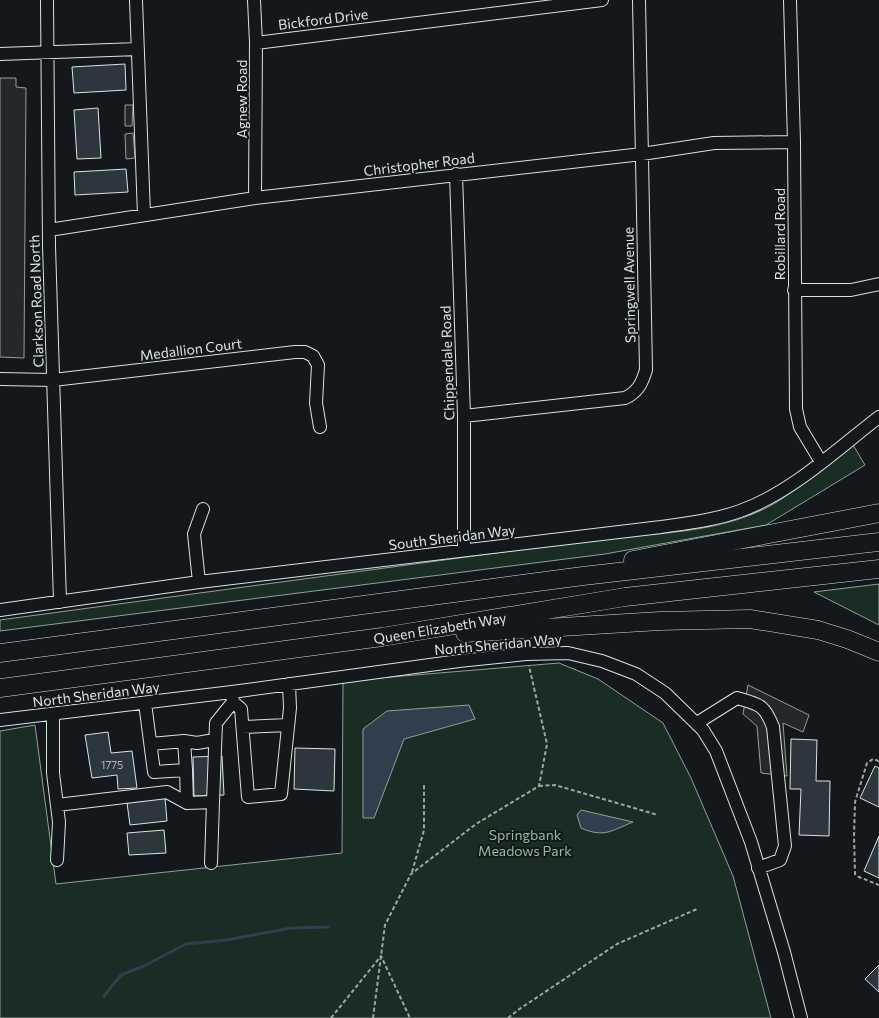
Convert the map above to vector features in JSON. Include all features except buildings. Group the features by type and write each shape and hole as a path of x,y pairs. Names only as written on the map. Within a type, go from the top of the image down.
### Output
{"highway":[{"path":"582,576 607,565 879,513"},
{"path":"0,653 582,576 879,542"},
{"name":"Queen Elizabeth Way","path":"0,688 382,636 625,597 879,569"},
{"path":"382,636 458,634 660,621 750,619 818,630 879,652"}],"street":[{"name":"Clarkson Road North","path":"47,0 48,230 60,602"},
{"path":"136,0 144,216"},
{"name":"Agnew Road","path":"254,0 256,43 255,198"},
{"name":"Bickford Drive","path":"256,43 602,0"},
{"name":"Springwell Avenue","path":"464,416 625,398 633,394 642,383 646,370 639,0"},
{"name":"Robillard Road","path":"790,0 794,142 796,409 800,427 821,462"},
{"path":"0,54 138,49"},
{"name":"Christopher Road","path":"48,230 255,198 456,174 642,154 714,144 794,142"},
{"name":"Chippendale Road","path":"456,174 464,416 464,550"},
{"path":"794,290 851,290 879,284"},
{"name":"Medallion Court","path":"0,379 53,380 305,352 313,356 318,365 316,403 320,427"},
{"name":"South Sheridan Way","path":"0,610 199,582 661,527 723,516 754,506 776,495 879,417"},
{"path":"199,582 194,534 203,509"},
{"name":"North Sheridan Way","path":"0,720 144,703 232,697 289,684 526,654 568,653 602,661 636,674 665,693 703,730 716,752 751,842 784,952 801,1018"},
{"path":"211,863 216,723 232,697 241,710 248,797 281,794 290,708 289,684"},
{"path":"697,724 738,698 756,704 767,712 773,727 785,846 780,860 758,868"},
{"path":"144,703 154,772 186,770"},
{"path":"54,714 53,773 59,822 57,860"},
{"path":"243,727 288,725"},
{"path":"151,744 184,741 197,743 214,740"},
{"path":"184,741 187,803"},
{"path":"57,805 167,792 187,803 213,802"}],"path":[{"path":"526,654 547,744 539,786"},
{"path":"879,761 874,759 867,763 855,802 854,836 855,874 879,885"},
{"path":"373,1018 385,925 411,874 424,830 424,783"},
{"path":"411,874 476,824 539,786 556,785 658,815"},
{"path":"508,1018 617,944 697,910"},
{"path":"330,1018 381,956"},
{"path":"381,956 410,1018"}],"green space":[{"path":"853,445 865,465 766,525 605,554 0,631 0,620 716,525 737,520 777,502"},
{"path":"879,584 879,625 814,592"},
{"name":"Springbank Meadows Park","path":"559,663 598,679 663,723 691,778 733,876 771,1018 0,1018 0,731 35,725 56,884 342,853 343,681"}],"shaded area":[{"path":"0,78 16,78 16,87 26,88 24,358 0,357"},
{"path":"125,105 133,105 132,126 125,126"},
{"path":"133,133 135,158 126,159 125,134"},
{"path":"748,685 809,715 803,732 783,723 787,776 761,773 757,726 743,714"}],"water":[{"path":"469,705 475,719 404,739 374,818 363,818 363,729 387,711"},
{"path":"581,810 633,822 607,832 596,833 581,828 577,815"}],"waterway":[{"path":"104,996 121,975 144,966 186,944 226,940 291,928 328,927"}]}
